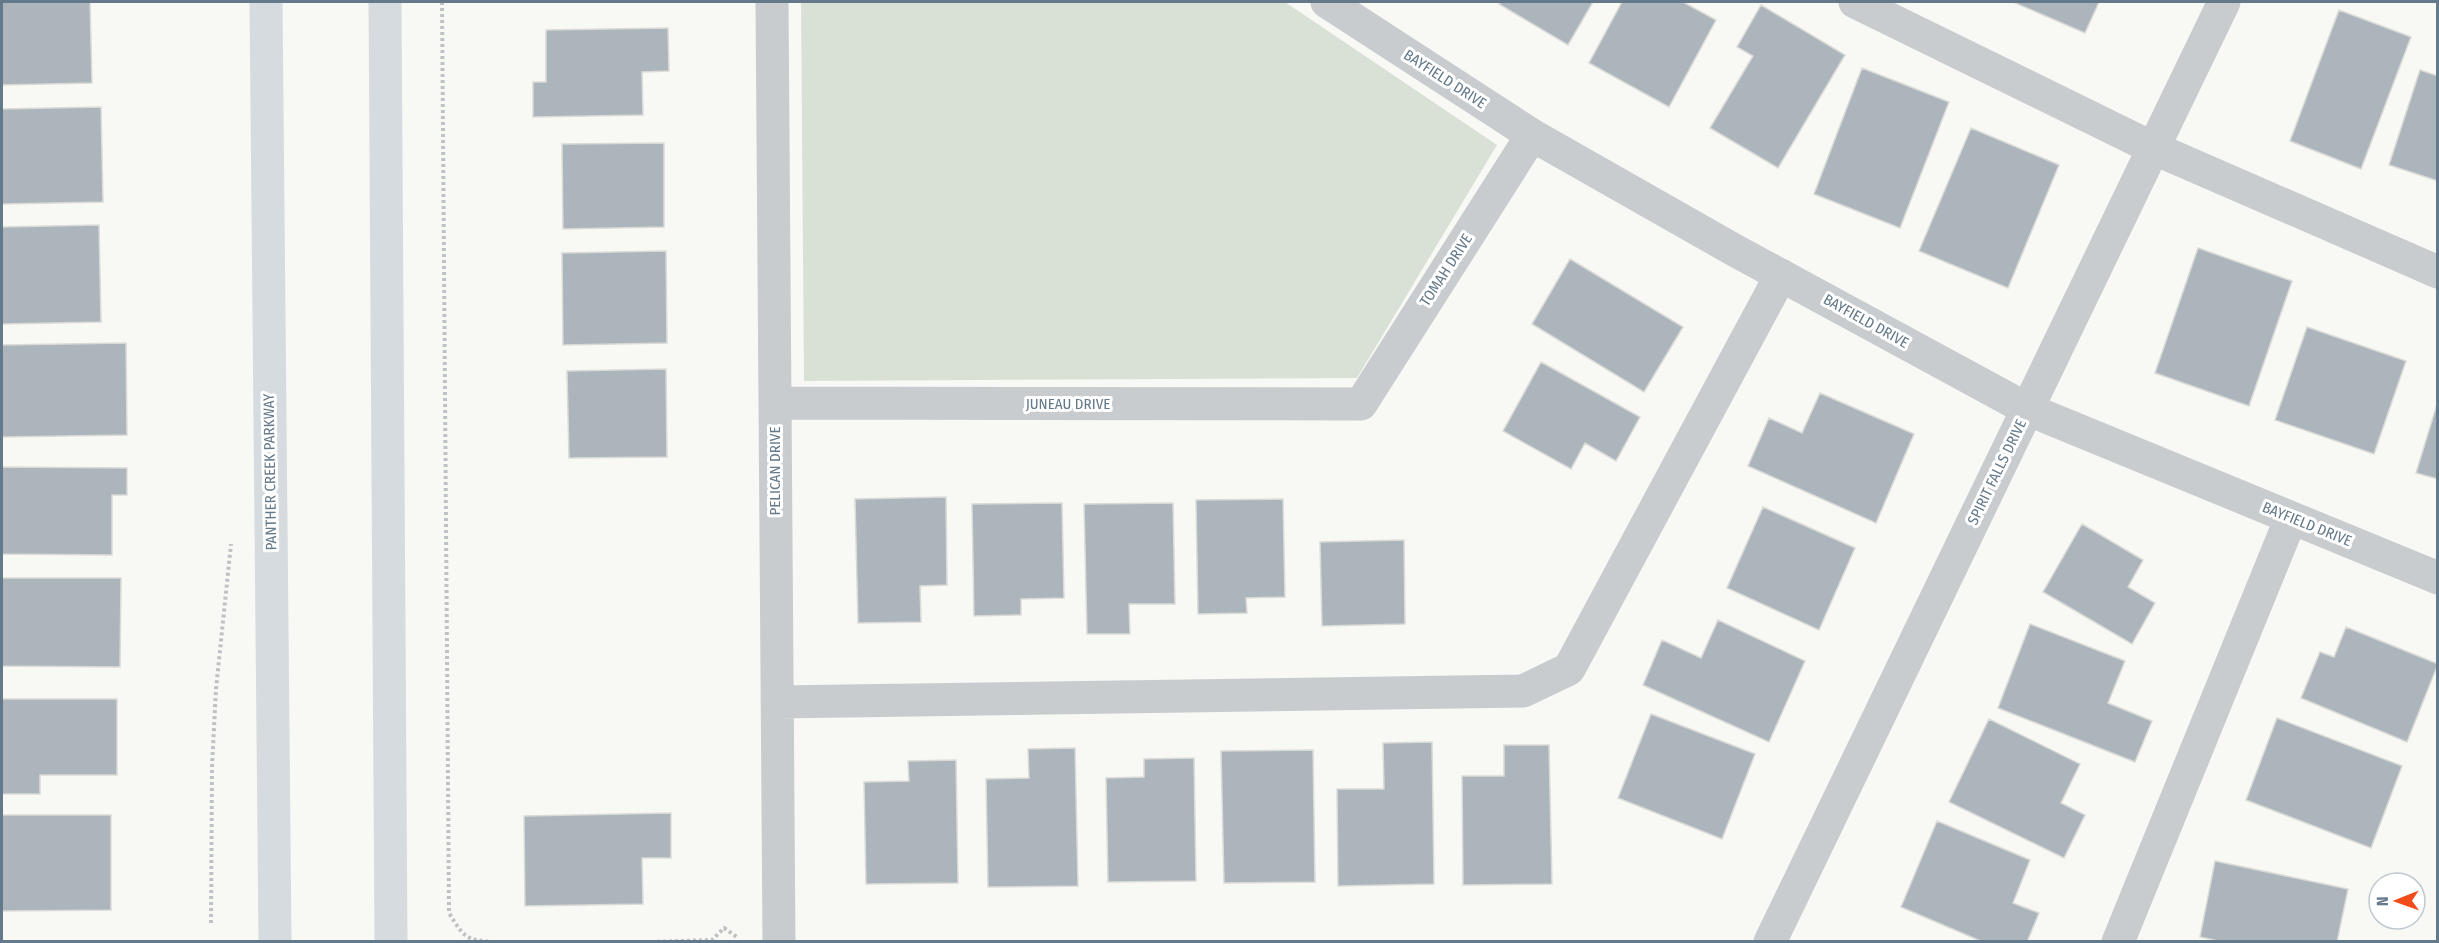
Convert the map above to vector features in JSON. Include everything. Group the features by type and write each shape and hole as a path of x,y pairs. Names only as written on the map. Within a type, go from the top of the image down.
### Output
{"main road":[{"name":"PANTHER CREEK PARKWAY","path":"266,2 275,942"},
{"path":"385,2 391,942"}],"street":[{"name":"PELICAN DRIVE","path":"772,2 779,942"},
{"name":"BAYFIELD DRIVE","path":"1327,2 1532,135 1781,275 2027,409 2438,578"},
{"path":"1855,2 2153,148 2438,272"},
{"name":"SPIRIT FALLS DRIVE","path":"1770,942 2224,2"},
{"name":"TOMAH DRIVE","path":"1361,404 1532,135"},
{"path":"777,702 1523,691 1569,669 1781,275"},
{"name":"JUNEAU DRIVE","path":"775,403 1361,404"},
{"path":"2118,942 2291,518"}],"path":[{"path":"442,2 449,913 462,935 470,940 493,942"},
{"path":"211,923 212,767 216,689 231,540"},
{"path":"651,942 712,940 724,928 737,937"}],"shaded area":[{"path":"801,2 1285,2 1497,145 1357,378 804,381"}],"building":[{"path":"2,2 90,2 92,83 2,85"},
{"path":"1501,2 1593,2 1568,45 1499,4"},
{"path":"1622,2 1683,2 1716,20 1669,107 1589,63"},
{"path":"2013,2 2099,2 2085,33"},
{"path":"1761,5 1845,55 1778,168 1710,128 1753,56 1737,47"},
{"path":"2339,10 2411,37 2361,169 2290,141"},
{"path":"668,28 669,71 642,72 643,115 533,117 533,82 546,82 546,30"},
{"path":"1862,68 1949,102 1900,228 1814,194"},
{"path":"2420,70 2438,76 2438,181 2389,165"},
{"path":"101,107 103,202 2,204 2,109"},
{"path":"1971,128 2059,165 2008,288 1919,251"},
{"path":"664,143 664,227 563,229 562,144"},
{"path":"99,225 101,322 2,324 2,227"},
{"path":"2198,248 2292,281 2249,406 2155,373"},
{"path":"666,251 667,343 563,345 562,253"},
{"path":"1570,259 1683,327 1644,392 1532,324"},
{"path":"2307,327 2406,361 2374,454 2275,420"},
{"path":"126,343 127,435 2,437 2,345"},
{"path":"1541,362 1640,417 1616,461 1585,443 1571,469 1503,431"},
{"path":"666,369 667,457 569,458 567,371"},
{"path":"1820,393 1914,434 1876,523 1748,466 1769,418 1802,433"},
{"path":"2438,401 2438,479 2416,473"},
{"path":"2,467 127,468 127,495 112,495 112,555 2,554"},
{"path":"946,497 947,585 920,586 921,622 858,623 855,499"},
{"path":"1283,499 1285,597 1246,598 1247,613 1198,614 1196,500"},
{"path":"1062,503 1064,598 1021,599 1021,615 974,616 972,504"},
{"path":"1173,503 1175,604 1129,604 1130,634 1087,634 1084,504"},
{"path":"1763,507 1855,548 1819,630 1727,588"},
{"path":"2082,524 2143,560 2128,587 2155,603 2132,644 2043,592"},
{"path":"1404,540 1405,624 1322,626 1320,542"},
{"path":"2,578 121,578 120,667 2,666"},
{"path":"1718,620 1805,661 1769,742 1643,685 1662,640 1701,658"},
{"path":"2030,624 2125,661 2108,703 2152,721 2135,762 1998,708"},
{"path":"2346,627 2438,664 2407,742 2301,698 2320,652 2334,657"},
{"path":"2,699 117,699 117,775 40,775 40,794 2,794"},
{"path":"1651,714 1755,754 1722,839 1618,798"},
{"path":"2277,718 2402,766 2371,848 2246,800"},
{"path":"1989,719 2080,764 2061,803 2085,815 2064,858 1949,802"},
{"path":"1432,742 1434,884 1338,886 1337,789 1384,789 1383,743"},
{"path":"1504,745 1549,745 1552,884 1463,885 1462,776 1504,776"},
{"path":"1075,748 1078,886 988,887 986,779 1029,778 1028,749"},
{"path":"1313,750 1315,882 1224,883 1221,751"},
{"path":"1194,758 1196,881 1108,882 1106,778 1144,777 1144,759"},
{"path":"956,760 958,883 866,884 864,782 909,781 908,761"},
{"path":"671,813 671,858 642,858 643,904 525,906 524,816"},
{"path":"2,815 111,815 111,910 2,911"},
{"path":"1937,821 2030,860 2013,903 2039,913 2027,942 1983,942 1901,907"},
{"path":"2215,861 2348,889 2337,942 2223,942 2200,937"}]}
